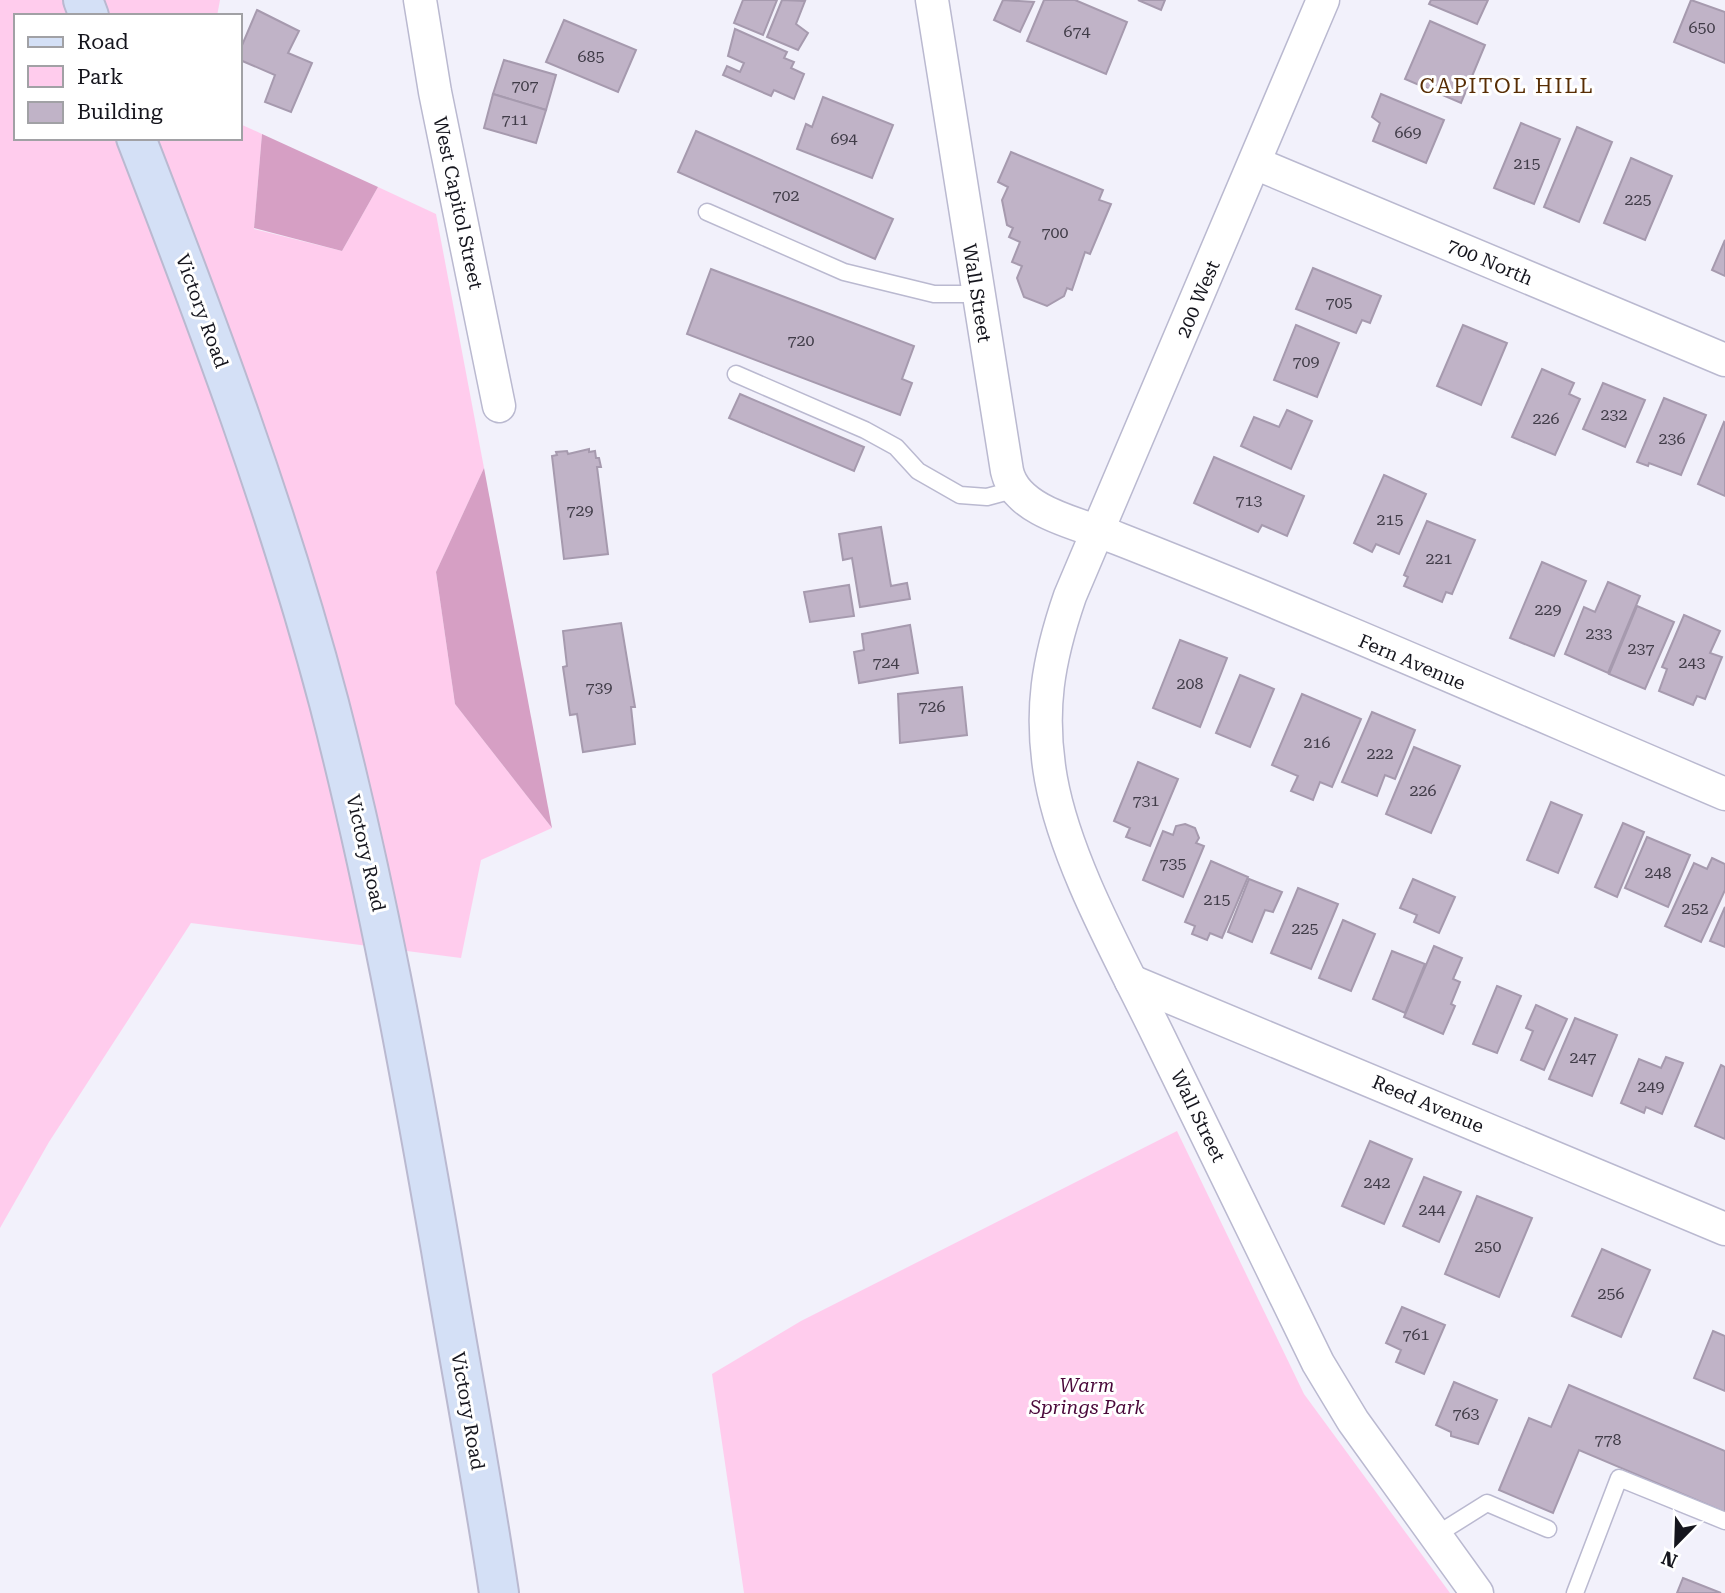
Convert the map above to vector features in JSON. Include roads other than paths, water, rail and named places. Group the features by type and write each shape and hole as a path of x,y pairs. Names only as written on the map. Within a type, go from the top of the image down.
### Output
{"main road":[{"name":"Victory Road","path":"137,140 201,304 259,469 328,698 397,1001 499,1593"}],"street":[{"name":"West Capitol Street","path":"420,0 435,92 499,406"},
{"name":"Wall Street","path":"932,0 977,294 1007,471 1013,490"},
{"name":"200 West","path":"1070,596 1323,0"},
{"name":"700 North","path":"1255,163 1725,360"},
{"path":"1013,490 1042,510 1099,531"},
{"name":"Fern Avenue","path":"1099,531 1725,794"},
{"name":"Wall Street","path":"1070,596 1046,681 1045,724 1052,779 1080,868 1131,981 1318,1363 1353,1421 1477,1593"},
{"name":"Reed Avenue","path":"1131,981 1725,1229"}],"lane":[{"path":"707,212 844,272 933,294 977,294"},
{"path":"736,374 875,435 896,447 918,471 960,495 987,497 1013,490"},
{"path":"1575,1593 1619,1478 1725,1521"},
{"path":"1436,1535 1488,1503 1548,1529"}],"district":[{"name":"CAPITOL HILL","path":"1507,86"}],"park label":[{"name":"Warm Springs Park","path":"1087,1396"}]}
